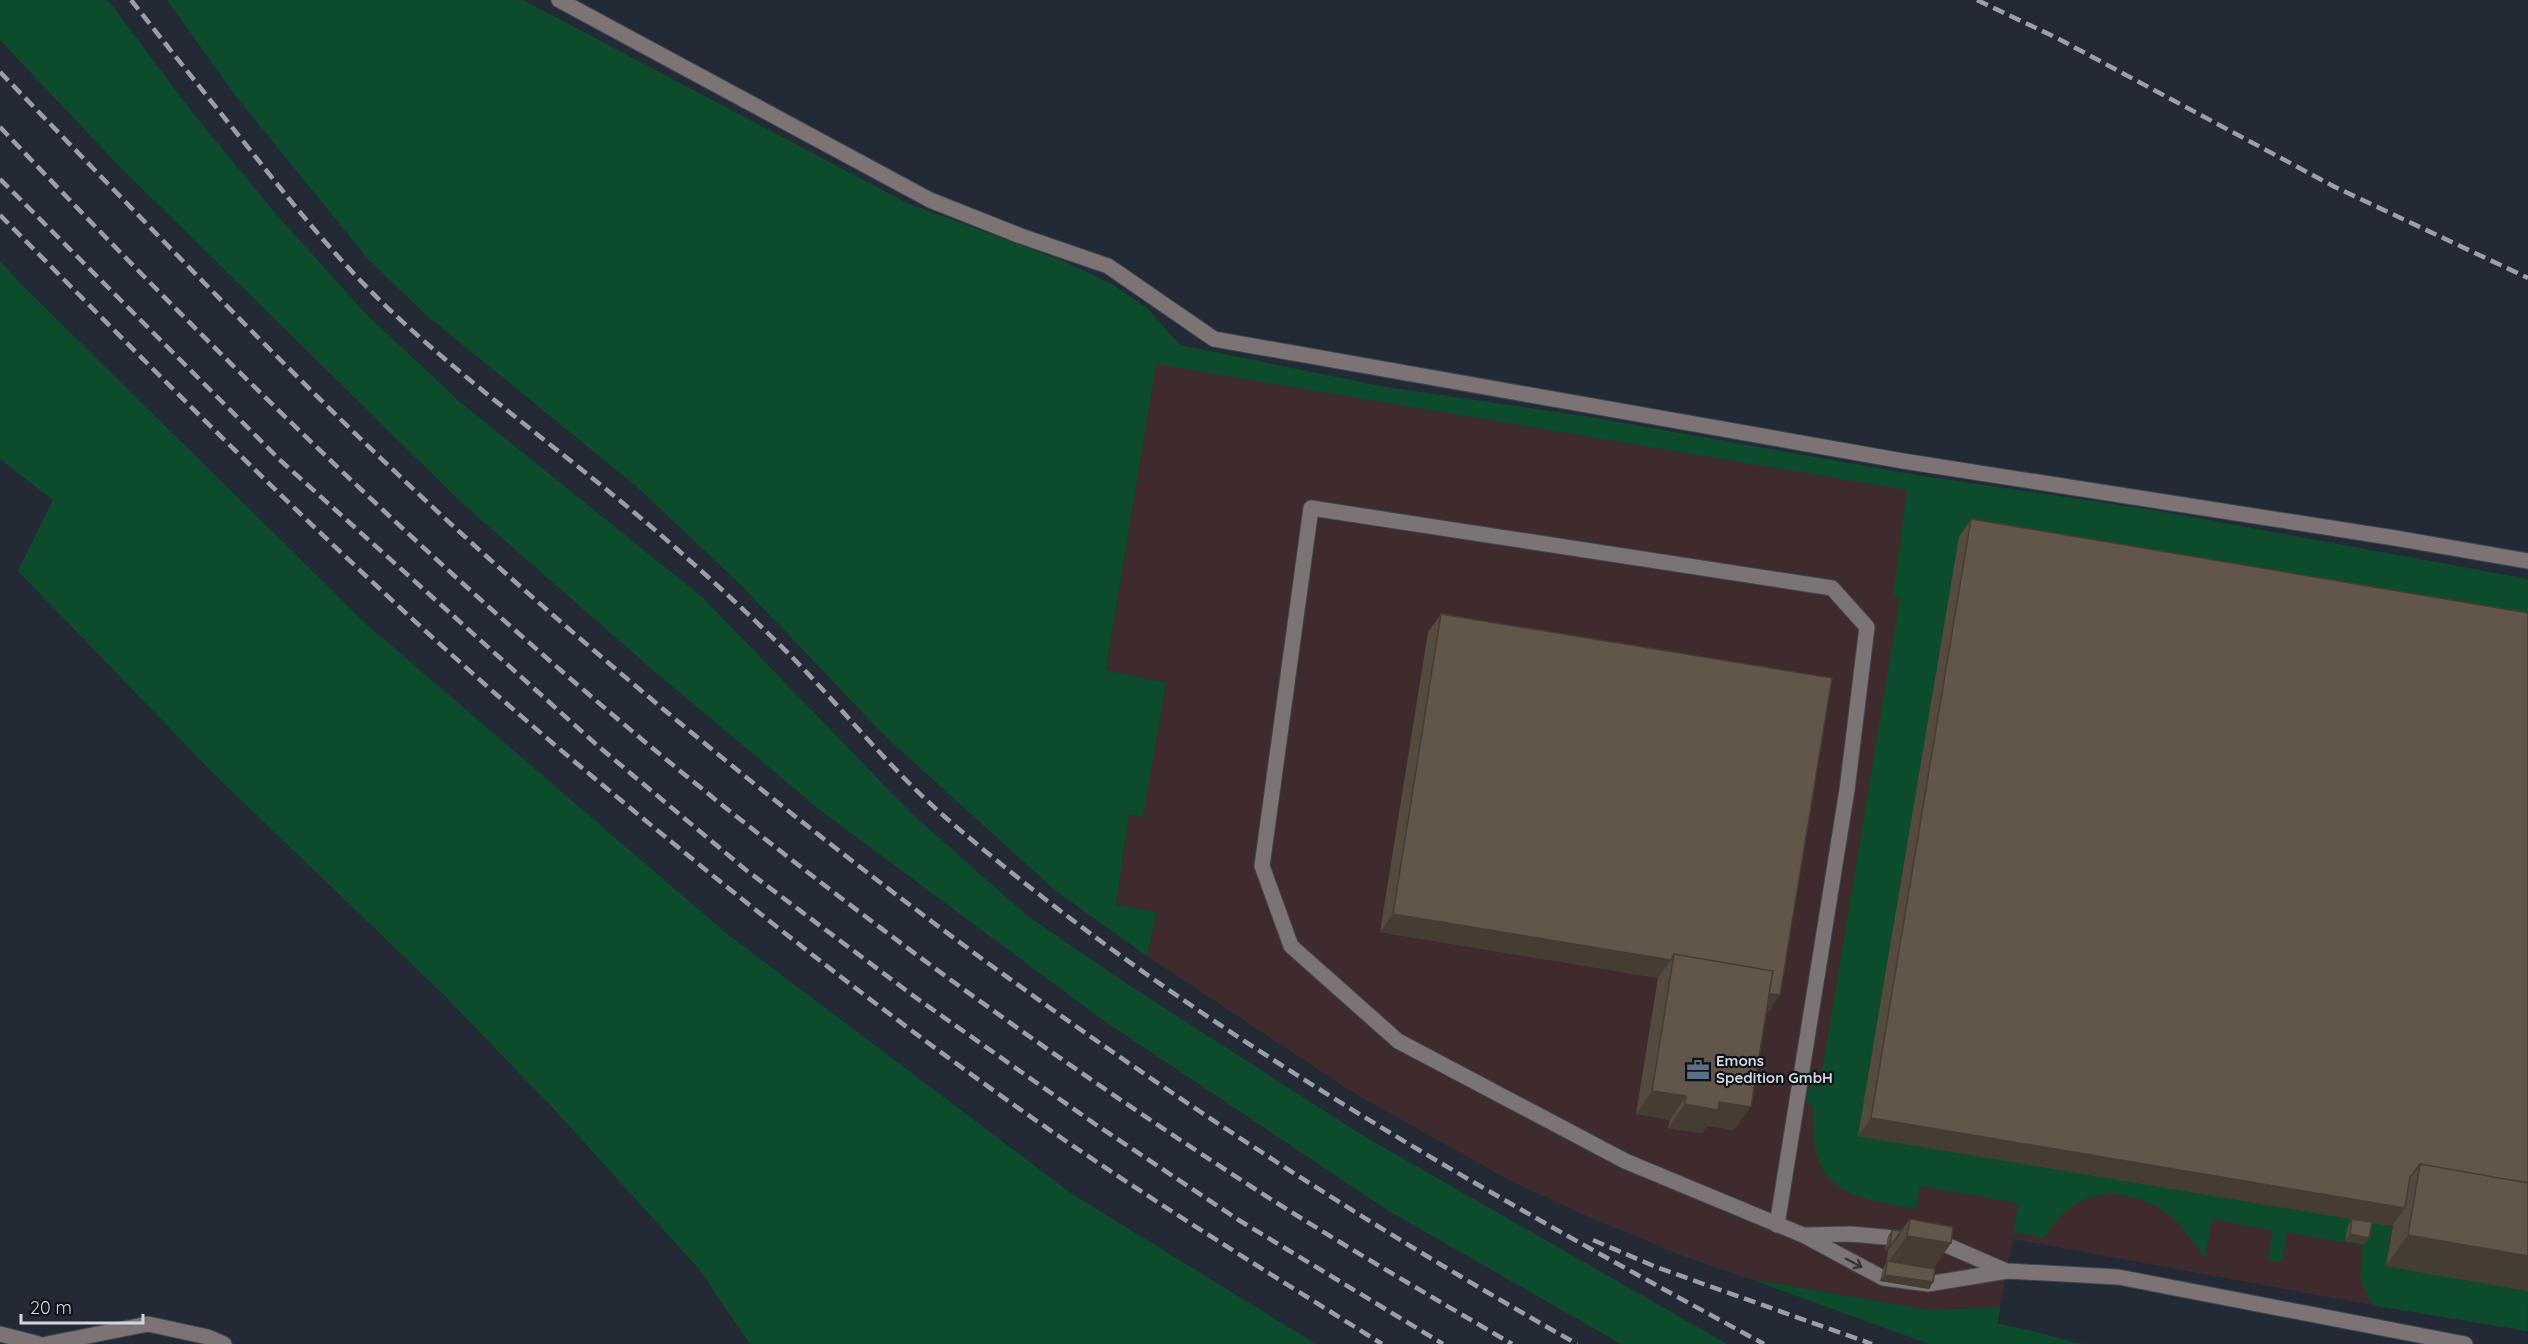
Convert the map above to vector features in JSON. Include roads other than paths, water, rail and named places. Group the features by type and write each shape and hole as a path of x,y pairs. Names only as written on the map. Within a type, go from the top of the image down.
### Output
{"street":[{"path":"559,0 930,200 1021,236 1108,266 1214,339 1903,461 2528,561"},
{"path":"1777,1225 1847,790 1867,627 1832,588 1311,508 1262,866 1291,946 1398,1041 1625,1161 1777,1225 1803,1235 1882,1278 1928,1284 2007,1271 2118,1277 2465,1344"},
{"path":"1803,1235 1879,1236 1944,1244 2007,1271"},
{"path":"47,1344 148,1324 208,1337 224,1344"},
{"path":"0,1334 39,1344"}],"railway":[{"path":"131,0 301,214 392,312 465,376 652,527 740,606 790,655 924,798 1038,894 1136,967 1237,1036 1340,1102 1552,1227 1764,1344"},
{"path":"1977,0 2057,38 2335,187 2528,278"},
{"path":"0,72 238,318 422,497 612,666 742,774 1010,979 1148,1076 1289,1170 1432,1259 1577,1344"},
{"path":"0,127 184,317 374,501 570,678 774,846 950,979 1191,1147 1381,1267 1512,1344"},
{"path":"0,179 281,461 598,746 746,870 915,997 1095,1124 1237,1219 1443,1344"},
{"path":"0,215 214,430 434,639 587,772 706,870 828,967 1015,1106 1154,1200 1382,1344"},
{"path":"1593,1240 1656,1267 1872,1344"}],"place":[{"name":"Emons Spedition GmbH","path":"1698,1070"}]}
